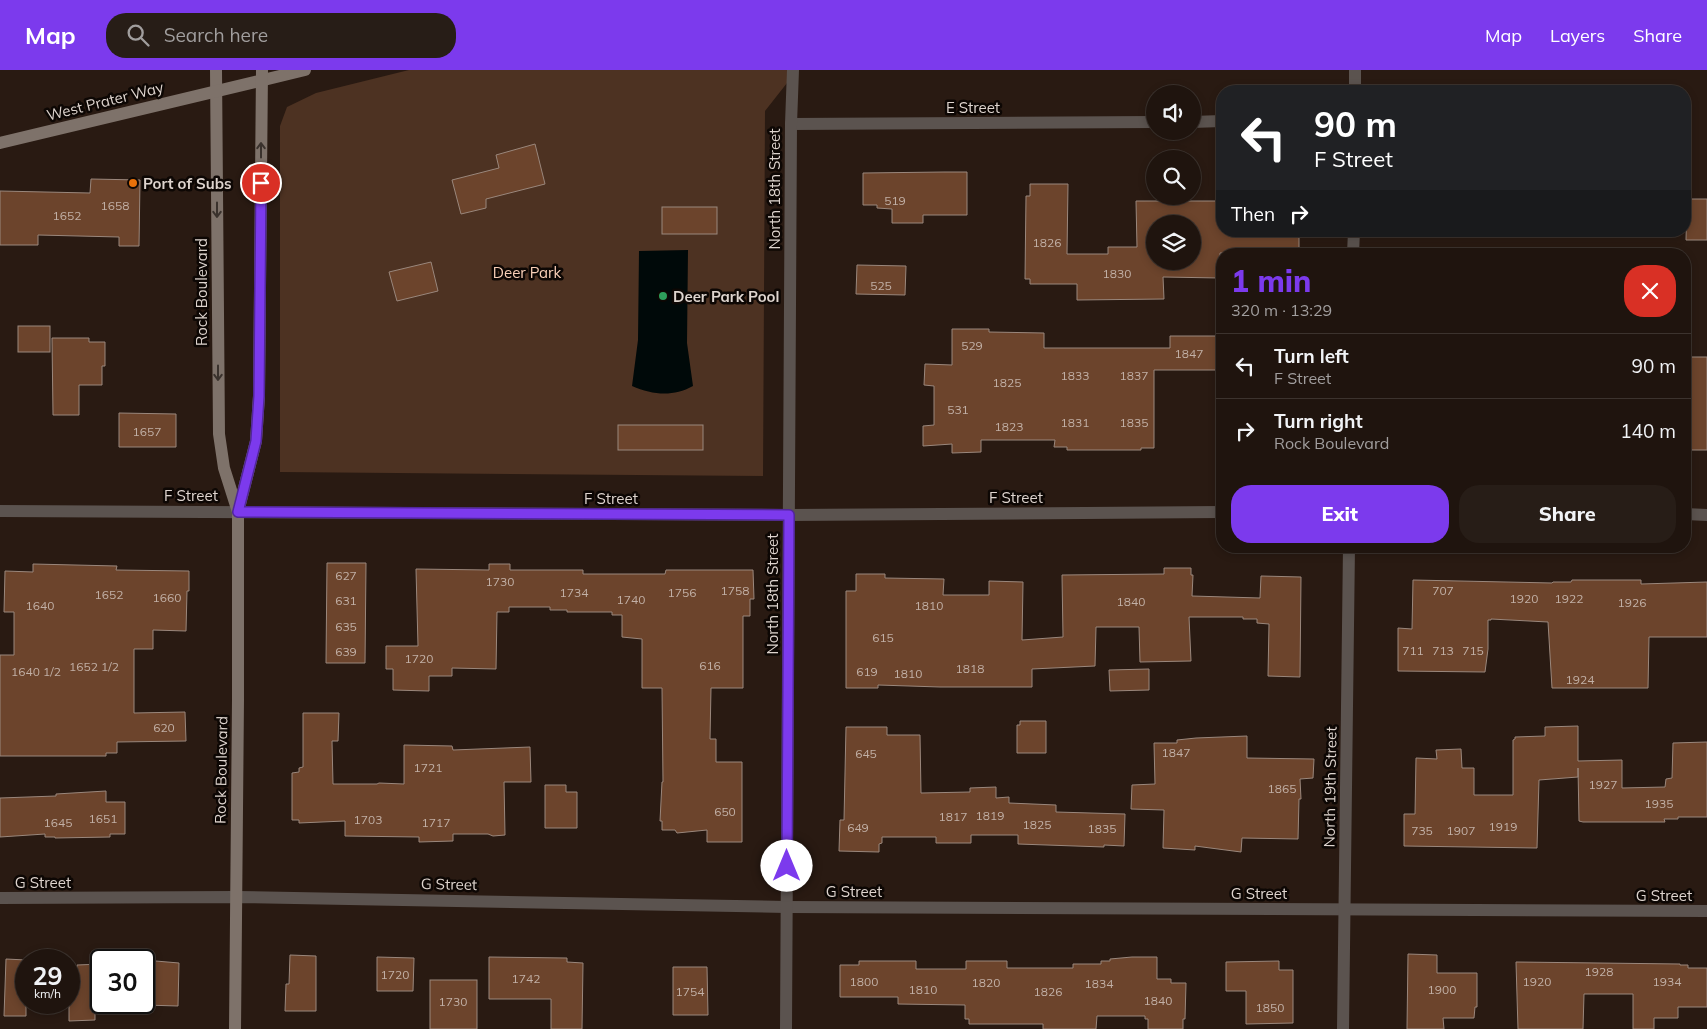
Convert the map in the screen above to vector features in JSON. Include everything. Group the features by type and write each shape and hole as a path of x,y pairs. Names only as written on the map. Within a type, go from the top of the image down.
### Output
{"main road":[{"name":"Rock Boulevard","path":"216,70 219,434 224,468 238,512"},
{"name":"West Prater Way","path":"0,143 216,92 262,75 305,70"},
{"name":"Rock Boulevard","path":"235,1029 238,512 256,441 259,396 262,75"}],"street":[{"name":"North 18th Street","path":"786,1029 791,124 793,70"},
{"path":"1355,70 1355,85"},
{"name":"E Street","path":"791,124 1146,122"},
{"path":"1201,122 1216,122"},
{"name":"F Street","path":"0,511 789,515 1216,512"},
{"path":"1691,514 1707,515"},
{"name":"North 19th Street","path":"1343,1029 1350,553"},
{"name":"G Street","path":"0,898 236,897 787,906 1707,912"}],"green space":[{"name":"Deer Park","path":"409,70 787,70 787,83 765,111 763,476 280,472 280,126 287,107 316,93"}],"shaded area":[{"name":"Deer Park Pool","path":"688,250 687,343 693,386 678,392 663,394 632,386 638,340 639,251"}],"building":[{"path":"535,144 545,184 486,199 486,208 461,214 452,180 499,168 496,155"},
{"path":"967,172 967,215 923,215 923,223 892,223 892,209 877,208 877,205 863,205 863,173"},
{"path":"91,179 140,180 139,246 119,246 119,237 38,235 38,245 0,245 0,191 90,193"},
{"path":"1030,184 1068,184 1067,254 1108,254 1108,247 1137,247 1136,201 1146,201 1146,205 1201,205 1201,201 1216,201 1216,237 1299,237 1299,248 1216,248 1216,278 1163,277 1164,299 1077,300 1077,284 1030,284 1030,279 1025,279 1026,196 1030,196"},
{"path":"1691,199 1707,199 1707,240 1686,240 1686,237 1691,237"},
{"path":"662,207 717,207 717,234 662,234"},
{"path":"431,262 438,291 397,301 389,272"},
{"path":"857,265 906,266 905,295 856,294"},
{"path":"18,326 50,326 50,352 18,352"},
{"path":"952,329 989,329 989,332 1044,333 1044,348 1170,348 1170,336 1216,336 1216,370 1154,370 1154,448 1141,448 1141,450 1067,450 1067,447 1054,447 1055,440 981,440 981,452 952,453 952,444 923,446 923,426 934,425 934,386 924,385 925,364 952,365"},
{"path":"52,338 89,338 89,342 105,342 105,366 102,366 102,385 79,385 79,415 53,415"},
{"path":"1691,357 1707,357 1707,450 1691,450"},
{"path":"119,413 176,414 176,447 119,447"},
{"path":"618,425 703,425 703,450 618,450"},
{"path":"327,563 366,563 365,663 326,663"},
{"path":"33,564 117,566 116,570 189,571 186,631 153,630 153,649 134,649 134,713 185,712 186,741 117,742 117,753 106,753 106,756 0,756 0,655 14,655 14,612 4,612 5,571 33,572"},
{"path":"489,564 510,564 510,570 583,570 583,574 665,574 666,570 753,570 754,599 750,599 750,616 743,616 743,688 711,688 710,739 716,739 716,762 742,762 742,842 707,842 707,830 677,833 675,830 662,830 662,821 660,821 663,782 662,688 642,688 642,639 622,637 622,615 612,615 612,612 567,612 567,610 550,610 550,607 509,607 509,612 497,612 496,669 452,668 452,676 429,676 429,691 393,690 393,669 386,669 386,646 418,646 416,569 489,570"},
{"path":"1164,568 1191,568 1191,575 1193,575 1192,596 1260,598 1261,576 1301,577 1300,677 1268,676 1269,624 1257,623 1257,619 1243,619 1243,617 1189,617 1191,661 1140,662 1139,627 1096,627 1095,666 1032,669 1032,687 878,685 878,688 846,688 846,591 856,591 856,574 885,574 885,578 944,579 943,595 989,595 989,581 1023,582 1022,640 1063,637 1062,575 1164,574"},
{"path":"1413,580 1552,583 1571,582 1572,580 1641,580 1641,584 1707,582 1707,637 1649,637 1648,688 1552,688 1548,622 1488,620 1488,649 1485,672 1398,671 1398,628 1412,629"},
{"path":"1149,669 1149,690 1110,691 1109,670"},
{"path":"303,713 339,713 338,741 332,741 333,784 404,784 404,745 452,746 453,750 530,747 531,782 504,782 505,835 453,834 453,841 419,842 419,837 345,836 345,821 299,823 299,820 292,820 292,773 299,772 299,768 303,767"},
{"path":"1020,721 1046,721 1046,753 1017,753 1017,725 1020,725"},
{"path":"1578,726 1578,761 1622,760 1622,788 1665,787 1666,779 1672,778 1673,743 1707,742 1707,817 1678,817 1678,819 1664,819 1665,822 1579,821 1578,768 1578,777 1539,780 1537,848 1404,846 1404,814 1415,814 1416,758 1437,759 1436,750 1461,749 1462,768 1474,768 1474,795 1513,795 1513,740 1515,737 1545,736 1545,727"},
{"path":"846,727 887,727 887,735 920,735 921,793 970,792 970,788 996,787 996,798 1009,797 1009,803 1056,805 1056,812 1125,814 1124,846 1018,844 1018,835 971,835 971,843 936,843 936,837 882,837 882,843 879,844 879,852 839,851 840,820 844,820"},
{"path":"1247,736 1247,758 1314,759 1313,778 1300,779 1301,799 1299,799 1298,839 1242,838 1241,852 1195,846 1195,850 1163,848 1164,810 1131,809 1132,785 1155,784 1154,743 1177,743 1177,740 1196,738"},
{"path":"545,785 566,785 566,792 577,792 577,828 545,828"},
{"path":"106,791 106,802 125,802 125,834 110,834 110,837 55,838 45,837 45,834 0,837 0,798 56,796 56,794"},
{"path":"1408,954 1437,955 1437,973 1477,973 1477,1007 1475,1007 1474,1018 1443,1018 1444,1029 1407,1029"},
{"path":"290,955 316,956 316,1011 285,1011 286,984 289,984"},
{"path":"377,957 414,958 413,991 377,991"},
{"path":"489,957 567,958 567,962 583,963 582,1029 551,1029 551,999 489,999"},
{"path":"1132,957 1157,957 1157,979 1171,979 1171,983 1186,983 1183,1029 1148,1029 1148,1019 1145,1019 1145,1016 1097,1016 1096,1029 1043,1029 1043,1024 969,1024 969,1019 965,1019 965,1005 898,1004 898,997 840,997 840,965 859,965 859,961 916,961 916,969 966,969 966,961 1007,961 1007,968 1073,968 1073,964 1101,964 1101,961"},
{"path":"6,959 15,959 15,1014 26,1014 26,1016 4,1016"},
{"path":"155,961 179,963 178,1006 155,1005"},
{"path":"1279,961 1279,970 1293,970 1293,1023 1246,1024 1246,991 1226,991 1226,962"},
{"path":"1516,962 1680,964 1688,965 1688,968 1707,968 1707,1007 1678,1007 1678,1018 1654,1018 1654,1029 1633,1029 1633,994 1584,994 1583,1029 1518,1029"},
{"path":"90,964 90,1014 95,1014 95,1020 69,1021 69,1014 80,1014 80,965"},
{"path":"673,967 707,967 708,1015 673,1015"},
{"path":"430,980 477,980 477,1029 430,1029"}],"place":[{"name":"Port of Subs","path":"133,183"},
{"name":"Deer Park Pool","path":"663,296"}],"route":[{"path":"261,183 259,396 256,441 238,512 789,515 787,866"}]}
